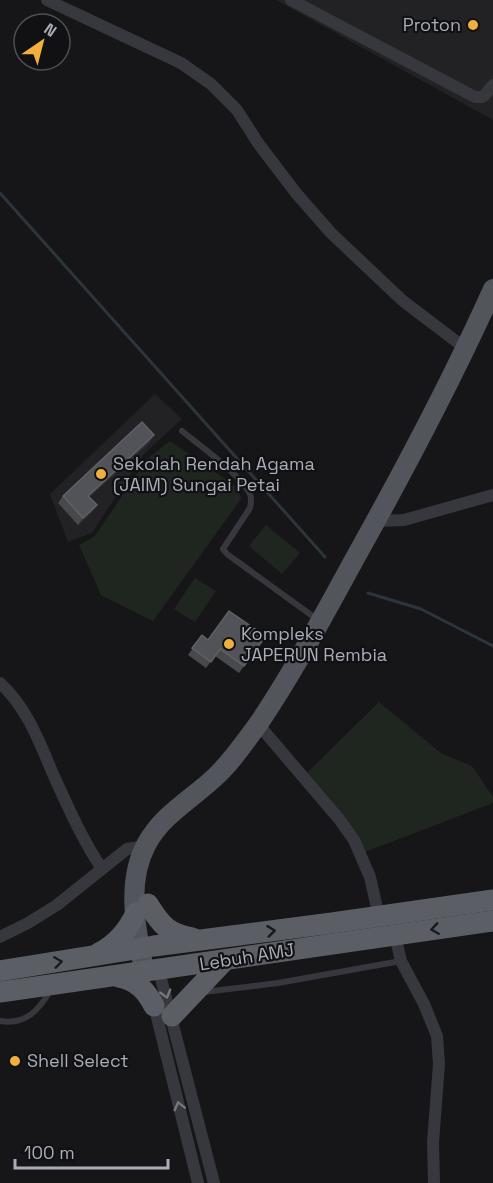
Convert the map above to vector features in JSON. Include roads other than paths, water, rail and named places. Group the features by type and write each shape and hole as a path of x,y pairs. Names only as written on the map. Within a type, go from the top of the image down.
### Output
{"highway":[{"name":"Lebuh AMJ","path":"0,971 147,947 493,900"},
{"path":"88,958 115,943 142,909 174,934 191,938 213,938"},
{"name":"Lebuh AMJ","path":"0,993 493,921"},
{"path":"115,977 137,983 163,1011 193,994 225,960"}],"main road":[{"path":"152,972 142,909 134,880 136,868 143,853 162,820 215,777 258,724 321,622 376,521 426,428 493,289"}],"street":[{"path":"47,0 181,63 211,84 237,110 258,143 296,193 331,233 403,301 465,348"},
{"path":"291,0 475,97 483,97 493,85"},
{"path":"376,521 404,520 493,495"},
{"path":"0,683 21,706 33,727 76,825 102,869"},
{"path":"258,724 339,819 354,840 370,877 378,917"},
{"path":"0,937 57,905 127,849 143,853"},
{"path":"395,935 401,961 424,1004 437,1035 439,1050 433,1142 434,1183"},
{"path":"152,972 213,1183"},
{"path":"152,972 163,1011 198,1183"}],"lane":[{"path":"183,431 241,481 250,493 252,500 250,508 222,549 321,622"},
{"path":"193,994 278,983 401,961"},
{"path":"0,1021 21,1021 33,1015 54,985"}],"waterway":[{"path":"0,193 325,557"},
{"path":"368,593 421,609 493,646"}],"place":[{"name":"Proton","path":"473,25"},
{"name":"Sekolah Rendah Agama (JAIM) Sungai Petai","path":"101,474"},
{"name":"Kompleks JAPERUN Rembia","path":"229,644"},
{"name":"Shell Select","path":"15,1061"}]}
